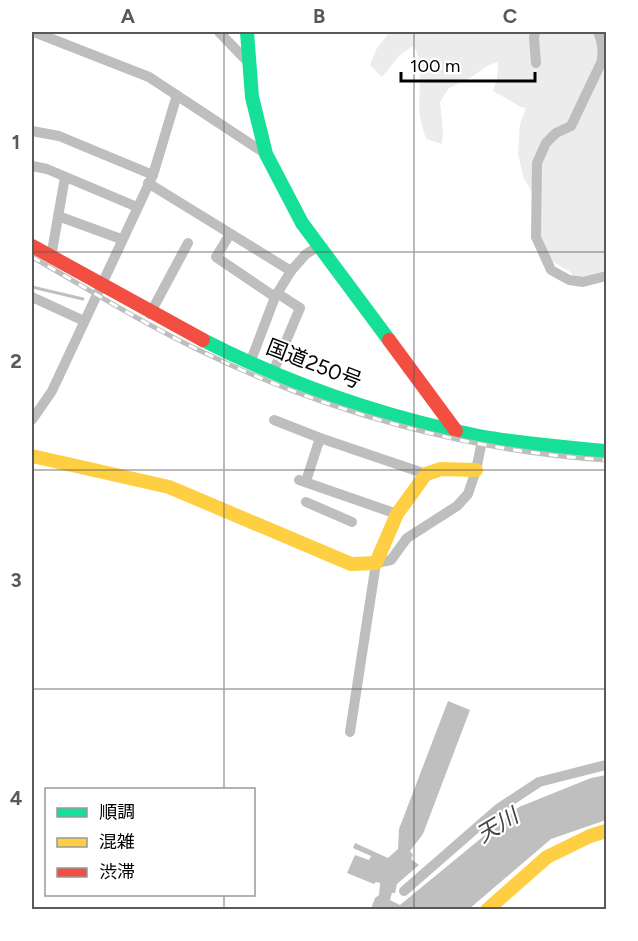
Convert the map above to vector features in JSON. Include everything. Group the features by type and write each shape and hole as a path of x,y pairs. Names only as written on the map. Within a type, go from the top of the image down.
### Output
{"main road":[{"path":"247,32 252,98 266,154 302,223 456,431"},
{"name":"国道250号","path":"32,246 150,314 250,363 344,400 456,431 606,451"},
{"path":"32,456 169,487 351,564 376,563 397,514 426,474 441,469 476,470"},
{"path":"487,909 546,857 606,831"}],"street":[{"path":"34,32 149,77 266,154"},
{"path":"219,32 245,59 249,60"},
{"path":"535,32 536,63"},
{"path":"598,32 602,42 601,63 571,126 556,133 546,143 537,163 536,237 551,270 569,280 583,282 606,276"},
{"path":"32,420 52,390 151,179 177,94"},
{"path":"32,131 60,136 151,179 230,234 291,272"},
{"path":"32,166 46,169 136,207"},
{"path":"51,257 65,177"},
{"path":"58,216 121,239"},
{"path":"230,234 216,257 300,308 273,372"},
{"path":"150,314 188,243"},
{"path":"250,363 276,295 306,254 319,246"},
{"path":"32,297 84,321"},
{"path":"274,420 426,474"},
{"path":"350,732 376,563 391,560 407,538 457,506 468,494 483,436"},
{"path":"320,438 302,480 397,514"},
{"path":"327,510 335,491"},
{"path":"306,502 352,522"},
{"path":"404,891 498,808 539,782 606,765"}],"shaded area":[{"path":"390,32 606,32 606,270 577,280 569,271 551,261 540,232 539,202 524,179 518,154 520,124 526,108 493,91 497,79 498,62 449,88 440,102 442,144 426,139 420,119 419,61 413,46 399,56 382,77 370,65 377,48"},
{"path":"448,701 470,710 423,834 410,851 413,855 411,859 419,865 397,884 390,900 400,905 519,807 591,778 606,775 606,820 551,839 469,909 371,909 375,898 379,895 380,883 374,884 347,873 355,855 369,860 371,856 353,848 355,843 388,858 398,849 399,829"}],"waterway":[{"path":"32,287 83,299"}],"railway":[{"path":"32,257 185,343 303,395 352,412 453,438 503,448 606,460"}],"traffic: fast":[{"path":"247,32 252,97 266,154 302,223 389,340"},
{"path":"203,340 303,385 407,419 495,439 606,451"}],"traffic: slow":[{"path":"32,456 169,487 351,564 376,563 397,514 426,474 441,469 476,470"},
{"path":"487,910 547,857 590,836 606,831"}],"traffic: jam":[{"path":"32,246 203,340"},
{"path":"389,340 456,431"}],"water label":[{"name":"天川","path":"497,825"}]}
